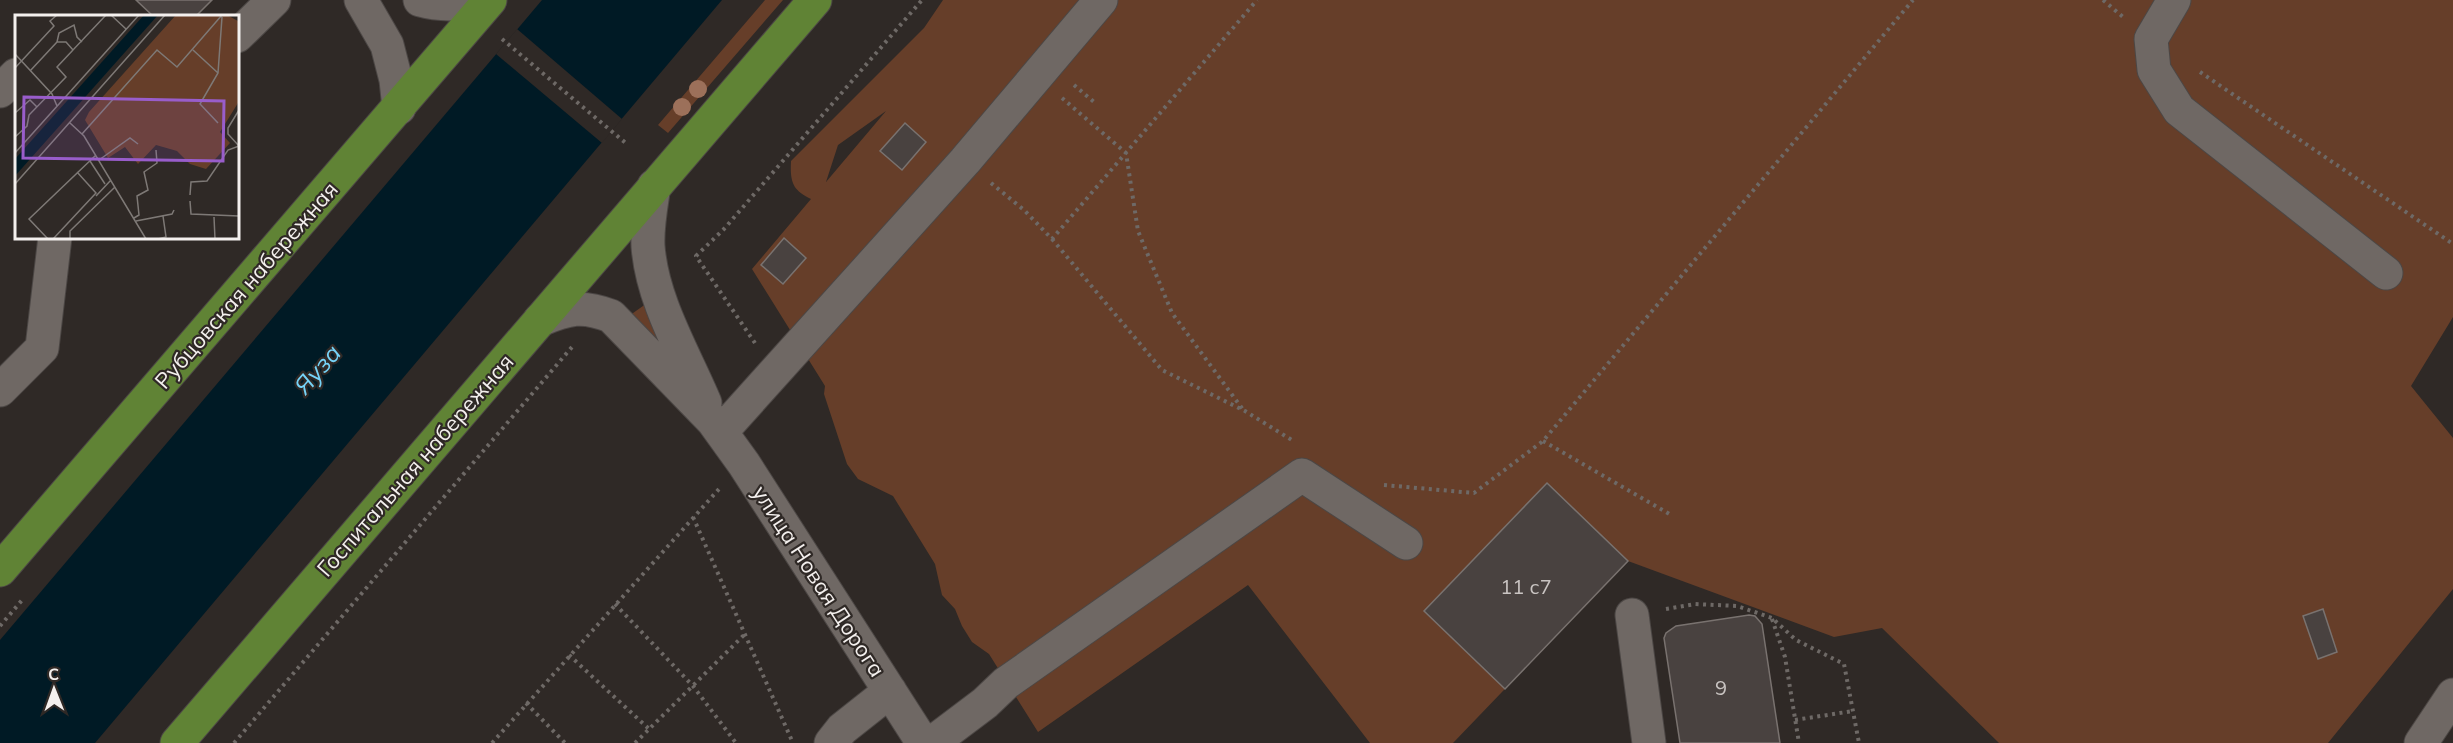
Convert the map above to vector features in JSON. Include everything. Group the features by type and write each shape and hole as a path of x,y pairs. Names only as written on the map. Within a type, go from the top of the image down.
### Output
{"main road":[{"name":"Рубцовская набережная","path":"0,570 490,0"},
{"name":"Госпитальная набережная","path":"177,743 815,0"}],"street":[{"path":"238,35 274,0"},
{"path":"361,0 387,45 396,80 399,108"},
{"path":"420,0 441,5 463,5 482,0"},
{"path":"717,426 774,372 965,161 1101,0"},
{"path":"2174,0 2151,39 2154,70 2180,110 2386,273"},
{"path":"0,91 15,76"},
{"name":"улица Новая Дорога","path":"654,186 648,219 648,246 654,286 717,426 923,743"},
{"path":"0,390 42,348 55,238"},
{"name":"улица Новая Дорога","path":"540,320 576,308 592,309 611,316 717,426"},
{"path":"932,743 985,703 1006,683 1302,475 1406,543"},
{"path":"1632,615 1649,743"},
{"path":"831,743 842,729 890,691"},
{"path":"2421,743 2453,695"}],"path":[{"path":"774,372 696,256 724,229 922,0"},
{"path":"1052,239 1257,0"},
{"path":"1376,484 1474,493 1543,441 1913,0"},
{"path":"2103,0 2151,39 2453,244"},
{"path":"506,42 628,145"},
{"path":"1036,76 1126,153 1138,231 1172,314 1245,411"},
{"path":"965,161 1024,210 1052,239 1162,370 1245,411 1305,447"},
{"path":"234,743 575,344"},
{"path":"1543,441 1671,515"},
{"path":"492,743 720,487"},
{"path":"693,517 793,743"},
{"path":"615,604 693,686 735,743"},
{"path":"1632,615 1695,604 1737,606 1772,618 1796,640 1844,664 1859,743"},
{"path":"1772,618 1785,657 1799,743"},
{"path":"635,743 745,633"},
{"path":"569,655 649,729"},
{"path":"526,703 565,743"},
{"path":"1795,720 1853,711"}],"shaded area":[{"path":"765,0 783,0 668,133 658,125"},
{"path":"943,0 2453,0 2453,317 2411,386 2453,438 2453,589 2328,743 1999,743 1882,628 1834,637 1628,561 1453,743 1370,743 1248,585 1038,732 989,654 972,642 955,609 942,595 935,564 893,496 858,479 847,464 824,394 825,386 752,269 811,199 796,188 791,174 791,161 924,28","holes":["886,111 826,182 838,145"]},
{"path":"650,301 686,381 626,318"}],"water":[{"name":"Яуза","path":"542,0 722,0 95,743 0,743 0,640"}],"pier":[{"path":"517,29 622,119 602,143 496,54"}],"building":[{"path":"136,0 212,0 197,15 152,15"},
{"path":"905,123 926,142 902,170 880,151"},
{"path":"784,238 806,258 783,284 761,265"},
{"path":"1547,483 1628,561 1505,689 1424,611"},
{"path":"2323,609 2337,652 2318,659 2303,616"},
{"path":"1755,616 1762,624 1780,743 1680,743 1664,638 1666,633 1676,626"}]}
